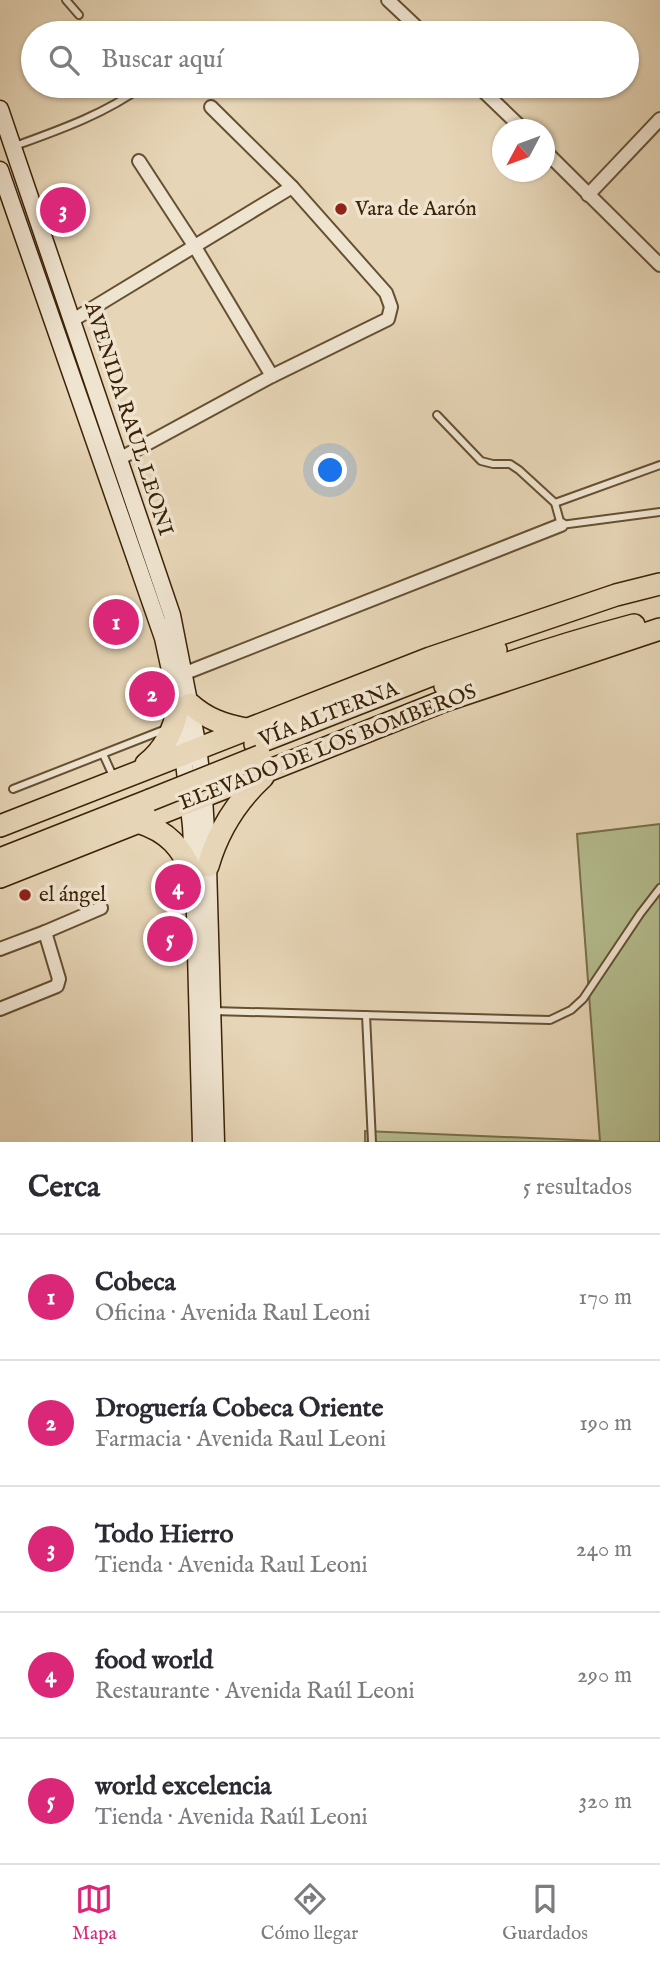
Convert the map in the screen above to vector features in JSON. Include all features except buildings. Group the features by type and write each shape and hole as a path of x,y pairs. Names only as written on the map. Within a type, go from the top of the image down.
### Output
{"highway":[{"name":"ELEVADO DE LOS BOMBEROS","path":"0,877 196,800 260,749 430,658 616,595 660,584"},
{"name":"VÍA ALTERNA","path":"260,749 489,652 660,594"},
{"name":"ELEVADO DE LOS BOMBEROS","path":"148,794 260,749 510,662 579,639 660,618"},
{"name":"ELEVADO DE LOS BOMBEROS","path":"6,821 190,750 260,749 444,701 660,629"},
{"path":"118,780 154,757 166,742 181,712 219,723 260,749 246,794 229,816 201,871 187,861 172,840 162,832 138,822"},
{"path":"0,844 148,794"},
{"path":"0,859 148,794"}],"main road":[{"name":"AVENIDA RAUL LEONI","path":"0,108 172,615 183,674 181,712"},
{"name":"AVENIDA RAUL LEONI","path":"0,170 163,638 190,750 196,800 205,1010"},
{"path":"201,1142 205,1010"},
{"path":"205,1010 216,1142"}],"street":[{"path":"388,0 410,21"},
{"path":"491,98 512,119"},
{"path":"119,460 272,376 388,319 391,307 386,293 292,187 211,107"},
{"path":"588,195 660,120"},
{"path":"139,160 272,376"},
{"path":"555,161 660,265"},
{"path":"73,320 292,187"},
{"path":"183,674 561,524"},
{"path":"0,949 101,908"},
{"path":"0,1009 57,986 59,979 45,932"}],"lane":[{"path":"66,0 79,15"},
{"path":"13,146 68,126 124,98"},
{"path":"437,415 481,461 510,464 519,470 555,503 561,524 660,512"},
{"path":"555,503 660,465"},
{"path":"13,789 103,754 181,712"},
{"path":"103,754 118,780"},
{"path":"205,1010 550,1020 571,1010 583,999 660,888"},
{"path":"366,1015 372,1142"}],"green space":[{"path":"660,824 660,1142 365,1142 365,1131 600,1141 577,834"}],"place":[{"name":"Vara de Aarón","path":"341,209"},
{"name":"Todo Hierro","path":"63,210"},
{"name":"Cobeca","path":"116,622"},
{"name":"Droguería Cobeca Oriente","path":"152,694"},
{"name":"food world","path":"178,887"},
{"name":"el ángel","path":"25,895"},
{"name":"world excelencia","path":"170,939"}]}
